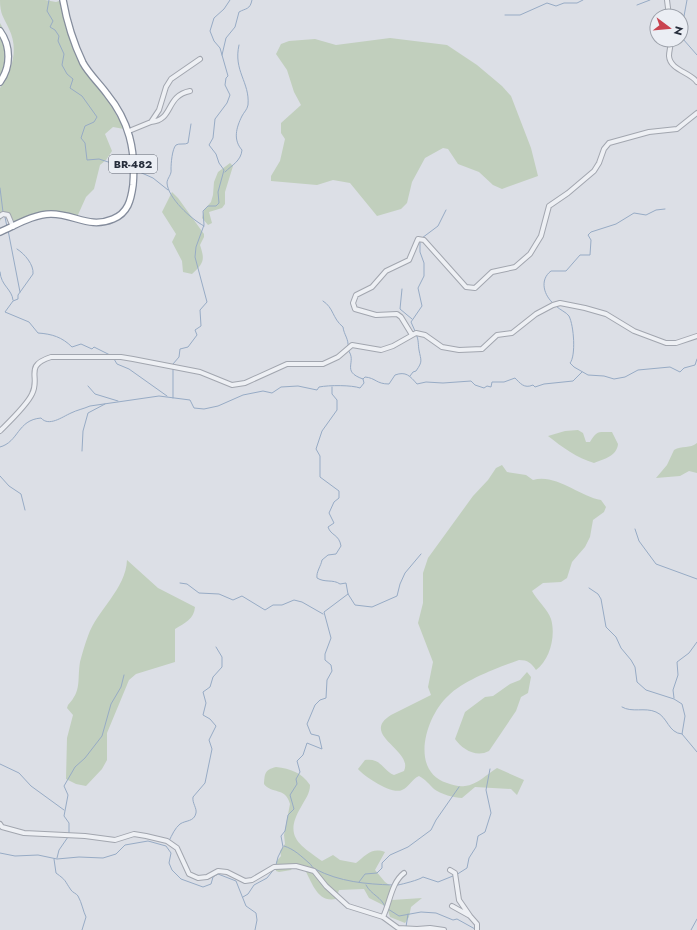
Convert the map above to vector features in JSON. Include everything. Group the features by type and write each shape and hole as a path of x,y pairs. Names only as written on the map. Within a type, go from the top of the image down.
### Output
{"highway":[{"name":"BR-482","path":"0,232 35,217 47,214 67,216 95,224 118,217 128,206 132,190 133,150 129,131 119,111 85,65 71,35 63,0"},
{"path":"0,31 8,48 5,74 0,82"}],"street":[{"path":"670,48 670,61 675,68 692,76 697,82"},
{"path":"151,122 160,110 166,87 171,79 200,59"},
{"path":"129,131 151,122 158,121 164,116 176,96 190,91"},
{"path":"412,335 401,317 397,314 380,316 360,312 354,308 353,303 356,295 372,287 382,274 409,260 418,239 424,240 466,287 475,288 492,272 515,266 530,254 541,236 549,206 568,193 594,171 599,163 604,149 609,144 649,132 677,129 697,114"},
{"path":"0,216 3,214 8,215 13,227"},
{"path":"0,431 32,394 35,386 33,375 36,366 41,360 51,357 127,358 200,372 232,385 245,383 287,364 323,364 338,357 352,345 382,350 393,346 416,333 424,335 442,347 459,350 482,348 497,335 512,333 536,314 553,305 560,304 585,308 606,314 630,329 666,343 676,343 697,336"},
{"path":"0,824 24,833 85,836 115,840 134,834 167,841 177,848 189,874 198,878 207,877 218,871 227,872 246,881 252,880 274,867 296,866 314,871 326,886 348,906 383,918 398,928 417,930 430,928 444,930"},
{"path":"450,870 455,873 459,900 477,924 477,930"},
{"path":"383,918 390,903 392,890 399,877 404,873"},
{"path":"452,906 470,916"}],"green space":[{"path":"0,0 45,0 56,2 62,0 87,70 108,100 124,129 113,127 105,134 112,151 106,160 100,165 94,189 86,197 77,217 62,213 13,224 10,217 4,214 0,221 0,88 11,67 14,44 1,12"},
{"path":"0,23 4,30 8,44 8,51 0,79"},
{"path":"390,38 447,45 477,65 502,86 511,96 531,148 538,176 502,189 493,185 479,172 458,164 448,149 443,148 425,158 412,182 407,203 401,209 377,216 350,183 333,180 317,185 271,181 271,176 280,161 285,139 281,133 281,123 301,105 294,92 287,70 276,54 281,44 289,41 315,39 336,45"},
{"path":"230,163 233,166 225,192 225,204 222,208 209,212 212,223 208,225 202,218 204,210 211,202 214,182 218,172"},
{"path":"172,192 204,234 200,245 203,258 199,267 192,274 183,272 182,261 172,242 176,234 162,212"},
{"path":"578,430 583,433 586,442 590,442 594,435 598,432 612,432 618,444 617,448 613,454 594,463 564,448 548,436 565,431"},
{"path":"697,443 697,473 689,471 680,476 656,478 667,465 674,450 692,446"},
{"path":"502,465 507,472 526,475 533,480 541,479 558,482 593,498 601,500 606,507 604,512 593,520 590,537 585,547 572,562 567,578 561,582 543,583 532,591 550,616 553,633 551,647 541,666 536,670 529,662 519,660 491,671 463,685 448,696 440,705 433,716 428,729 425,742 425,755 428,767 435,777 447,783 463,786 478,781 497,768 524,780 517,795 511,789 475,787 462,798 456,797 437,791 419,776 402,790 398,791 386,788 366,776 358,769 365,760 371,760 375,761 394,775 404,771 405,763 402,756 384,736 381,729 383,722 391,715 431,695 428,687 433,662 418,623 423,603 423,573 428,558 473,496 488,480 496,468"},
{"path":"127,560 158,588 195,607 191,618 175,629 175,662 136,674 129,680 107,733 107,760 102,769 86,786 76,784 66,779 67,738 73,715 67,708 77,690 80,662 92,626 117,590 125,571"},
{"path":"527,672 531,677 528,693 521,697 516,711 489,751 484,753 474,753 461,746 455,739 465,712 485,697 493,696 510,684 520,680"},
{"path":"276,767 299,774 310,785 308,794 296,817 294,833 296,839 301,845 322,861 333,855 340,860 356,863 373,851 376,850 385,852 375,870 385,882 392,887 392,900 422,898 411,907 409,917 405,923 390,917 387,907 369,898 364,889 339,890 336,899 324,898 316,890 304,868 295,865 291,870 276,871 276,862 281,856 280,851 285,844 284,835 290,804 285,795 270,789 264,784 267,771"}],"waterway":[{"path":"49,0 47,11 53,21 50,27 55,30 59,36 58,41 64,54 62,65 67,74 73,79 70,88 82,96 97,117 94,122 85,126 81,138 85,143 87,160 99,159 130,169"},
{"path":"173,364 179,357 180,349 188,347 197,335 195,330 201,326 200,310 207,302 195,257 196,247 204,225 203,211 208,206 216,206 219,203 218,192 224,170 219,163 216,154 209,145 213,138 215,119 227,103 230,95 225,85 226,78 228,76 220,48 214,41 210,31 214,18 224,9 230,0"},
{"path":"222,55 226,38 235,27 239,12 249,7 252,0"},
{"path":"505,15 520,15 547,3 556,6 564,3 577,3 583,0"},
{"path":"637,5 650,0"},
{"path":"687,0 682,27 683,39 697,55"},
{"path":"225,172 240,157 242,150 237,142 236,134 240,120 248,105 247,90 238,62 239,45"},
{"path":"191,124 188,143 177,144 175,147 172,157 171,173 167,183 171,195 181,208 204,226"},
{"path":"135,170 153,178 168,190"},
{"path":"0,188 3,212"},
{"path":"554,304 548,297 544,288 547,275 551,271 566,271 580,255 590,255 591,240 588,235 591,232 616,224 634,213 646,215 656,210 665,209"},
{"path":"422,238 438,226 446,210"},
{"path":"5,217 7,227"},
{"path":"8,230 20,292"},
{"path":"415,331 411,322 422,306 418,288 424,276 424,263 420,252 420,241"},
{"path":"17,249 28,260 32,267 33,274 18,295 18,299 13,301 5,312 29,322 38,333 56,337 72,347 81,344 92,349 94,347 110,355"},
{"path":"0,272 2,281 11,293 13,300"},
{"path":"402,289 400,309 412,319"},
{"path":"323,301 327,304 339,324 343,327 348,342 348,347"},
{"path":"556,306 568,315 571,321 574,348 570,363 588,375 604,376 614,379 625,377 638,370 670,367 680,372 684,368 695,365 697,359"},
{"path":"410,376 416,371 421,361 416,334"},
{"path":"348,350 351,354 352,373 363,379 365,377 385,384 389,384 395,375 405,374 417,384 426,382 443,383 471,381 475,385 484,388 487,386 491,387 492,382 504,382 515,378 525,386 533,385 535,387 544,384 573,381 582,372"},
{"path":"114,359 117,364 129,369 167,396"},
{"path":"173,367 173,398"},
{"path":"0,447 11,441 22,427 33,420 41,418 48,422 60,419 73,412 90,406 159,396 190,400 194,408 204,409 218,406 243,395 263,391 272,393 281,387 298,386 317,390 319,387 328,386 360,388 364,383 363,379"},
{"path":"88,386 95,394 118,401"},
{"path":"332,387 332,394 337,400 337,410 322,431 316,449 320,456 320,477 339,491 339,498 334,502 329,513 334,523 328,527 329,530 339,539 341,546 336,554 328,555 322,560 317,578 340,584 346,583 348,594 355,605 372,607 397,596 405,573 421,554"},
{"path":"82,451 83,431 88,413 105,404"},
{"path":"0,476 9,486 21,494 25,510"},
{"path":"635,529 639,541 656,564 697,579"},
{"path":"180,583 187,584 199,593 219,594 233,600 242,596 265,610 273,605 282,605 294,600 302,602 323,614"},
{"path":"589,588 598,594 601,599 606,627 616,637 621,648 635,667 637,682 646,690 674,699 682,704 685,716 682,734 697,752"},
{"path":"276,865 283,847 281,836 285,831 288,815 294,809 290,795 297,784 296,779 300,772 297,761 303,755 307,743 322,749 319,736 311,734 307,724 315,705 320,700 326,698 327,680 332,671 331,665 325,660 325,654 331,638 324,612 348,594"},
{"path":"674,698 673,690 678,675 677,662 689,653 697,642"},
{"path":"169,841 180,824 194,818 196,811 193,797 205,783 212,749 209,740 216,726 210,719 203,715 206,703 203,692 210,687 213,677 222,667 222,657 216,647"},
{"path":"69,833 69,823 64,816 68,795 64,786 75,767 85,758 102,736 111,704 121,687 124,675"},
{"path":"622,707 630,710 647,710 656,712 663,717 674,731 682,734"},
{"path":"0,764 19,773 31,786 64,810"},
{"path":"456,875 467,868 469,858 476,847 478,836 485,832 491,813 486,790 490,769"},
{"path":"359,882 365,874 377,873 382,868 382,863 390,855 408,847 431,830 436,820 459,787"},
{"path":"57,858 59,850 68,837"},
{"path":"0,853 15,856 38,855 57,859 79,857 103,858 116,854 125,845 148,841 166,846 171,853 169,863 172,870 181,879 203,887 211,884 213,877 218,874 236,881 246,906 256,913 257,920 255,930"},
{"path":"284,846 297,853 314,869 334,877 363,883 392,885"},
{"path":"54,859 56,873 64,879 81,901 86,917 82,930"},
{"path":"243,897 248,894 254,885 267,878 275,868"},
{"path":"398,885 415,881 423,877 438,882 453,876"},
{"path":"366,885 384,904 385,907"},
{"path":"388,909 399,916 421,912 436,913 453,920 457,919 475,929"},
{"path":"406,927 408,914"},
{"path":"691,930 697,919"}]}
